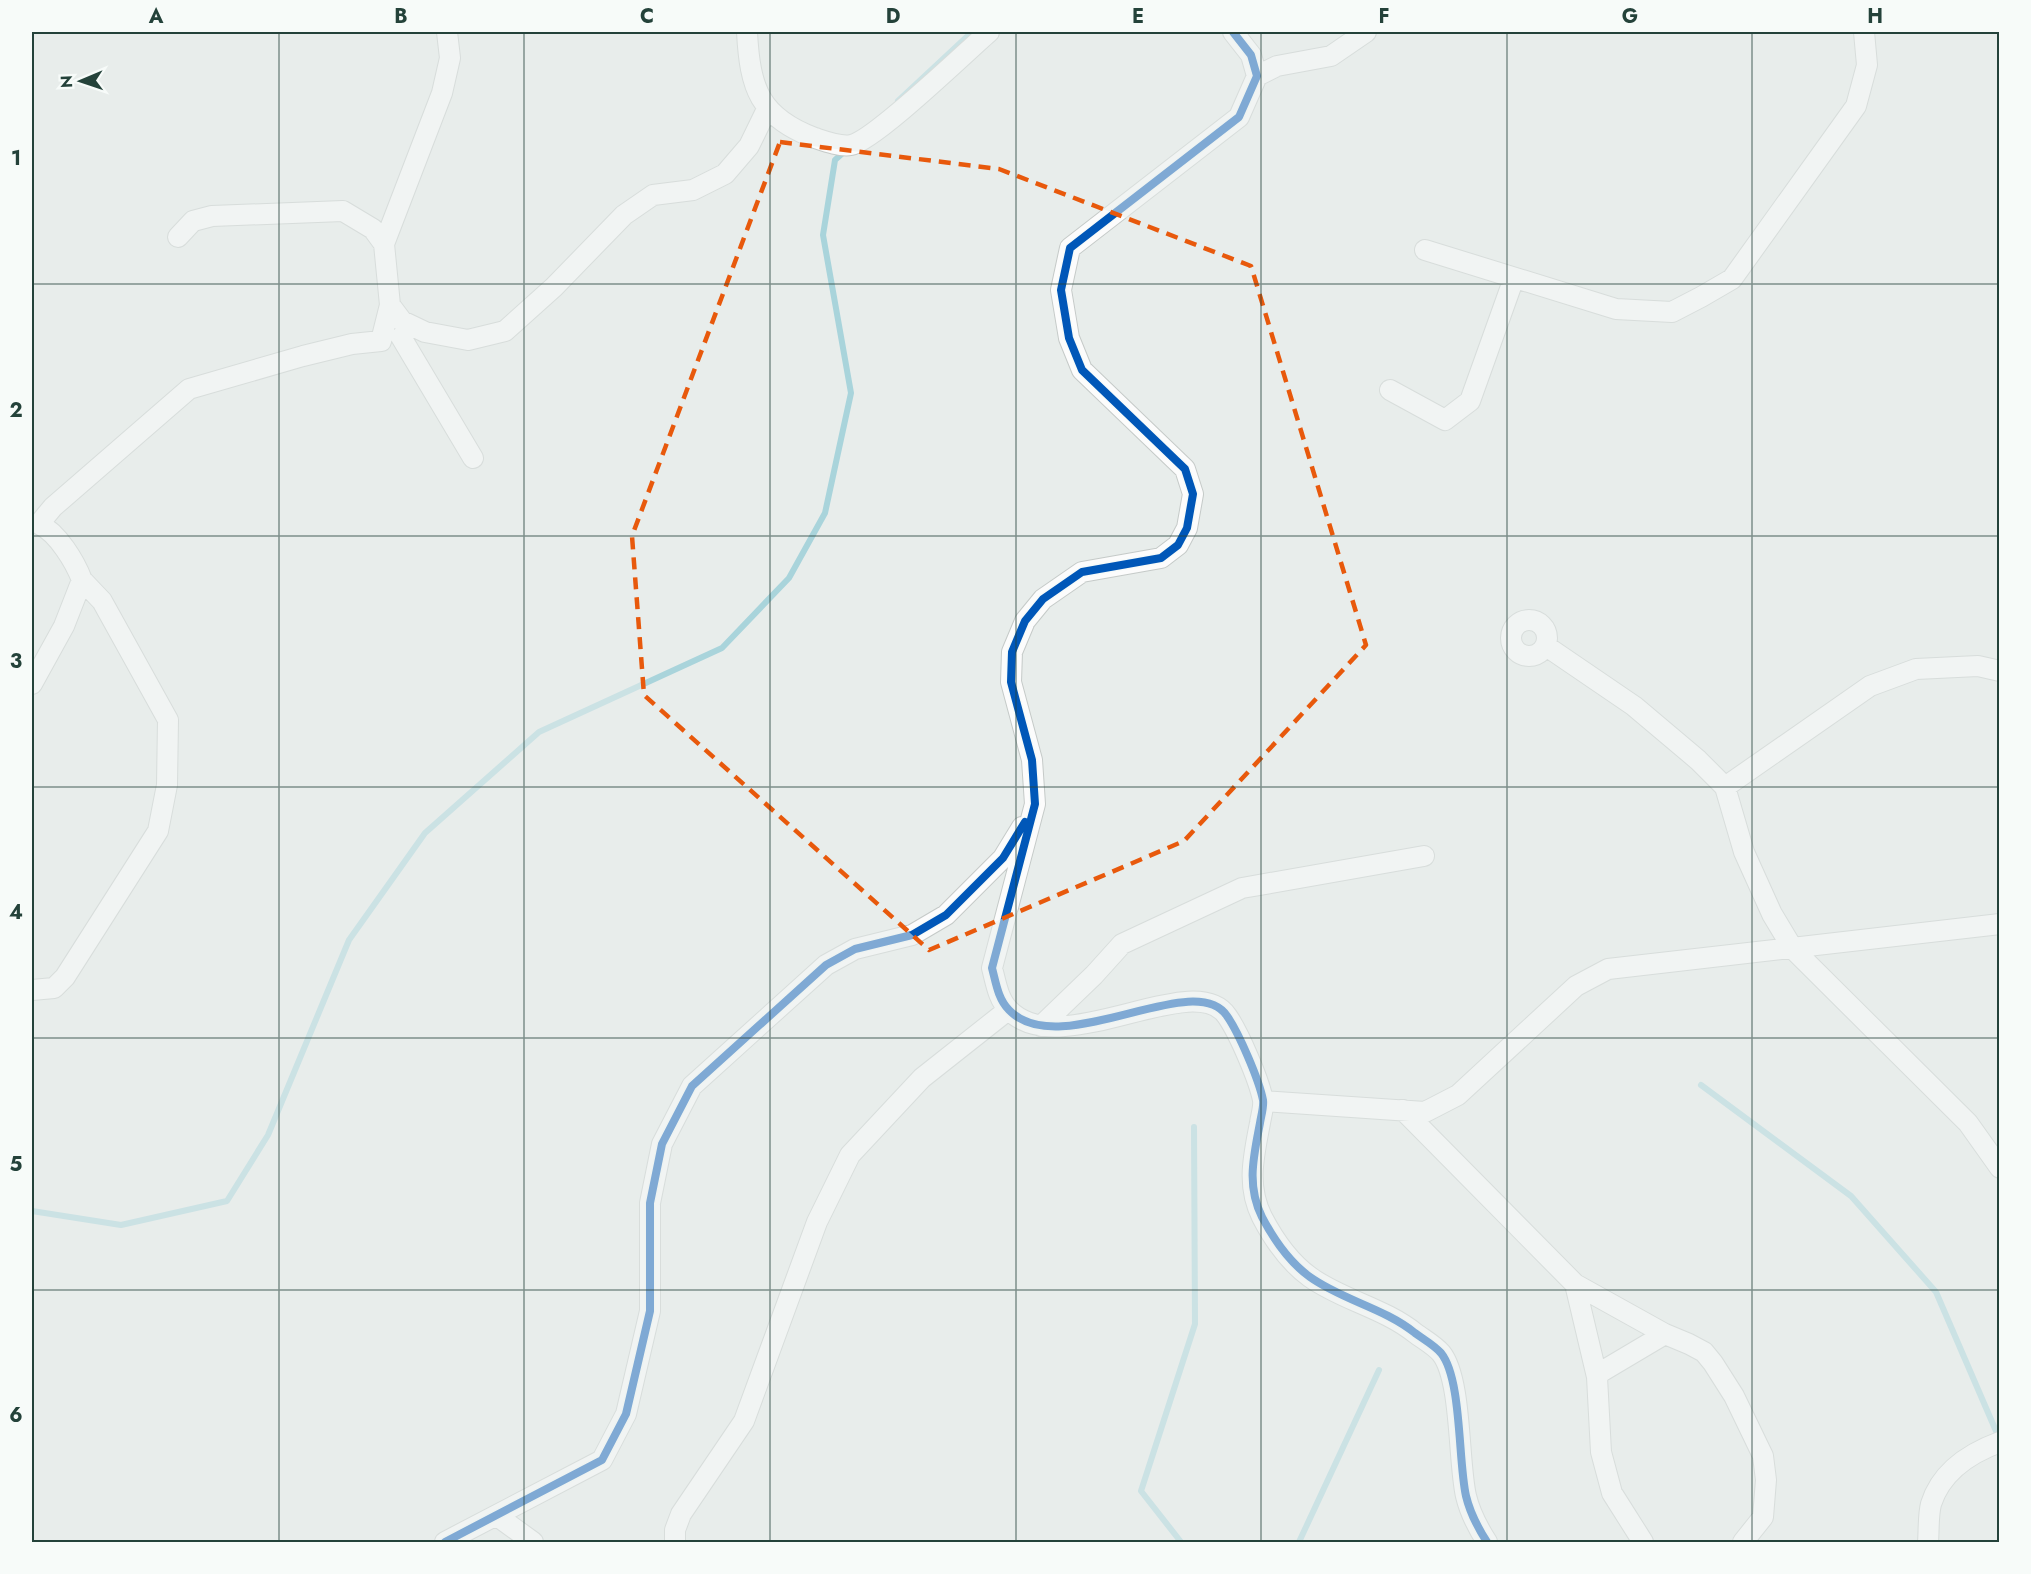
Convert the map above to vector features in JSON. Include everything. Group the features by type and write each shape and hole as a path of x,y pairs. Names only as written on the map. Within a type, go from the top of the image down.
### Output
{"street":[{"path":"381,341 390,305 384,244 442,93 450,58 447,32"},
{"path":"747,32 749,70 767,109 781,123 803,133 824,141 851,145 880,127 989,32"},
{"path":"1233,32 1251,55 1257,76 1239,117 1070,248 1061,290 1069,338 1083,370 1185,469 1193,494 1187,528 1178,545 1161,558 1082,572 1043,599 1025,621 1012,652 1011,682 1032,760 1035,804 992,968 998,994 1008,1010 1024,1022 1041,1026 1072,1026 1190,1000 1211,1004 1226,1013 1241,1043 1263,1101 1251,1178 1261,1215 1288,1258 1311,1278 1403,1323 1441,1353 1452,1377 1467,1497 1477,1526 1486,1542"},
{"path":"1257,76 1277,66 1331,56 1366,32"},
{"path":"1425,250 1616,309 1672,312 1732,279 1856,106 1867,65 1864,32"},
{"path":"390,305 402,321 425,332 468,340 505,331 554,287 624,215 653,195 693,190 725,174 749,146 767,109"},
{"path":"178,237 193,220 212,216 343,211 373,229 384,244"},
{"path":"1390,390 1445,420 1470,401 1514,278"},
{"path":"32,990 54,988 71,967 158,831 166,785 168,720 102,601 82,580 75,562 54,535 39,524 53,507 189,389 303,356 425,332"},
{"path":"400,337 473,458"},
{"path":"32,684 63,626 82,580"},
{"path":"1546,646 1634,706 1698,760 1725,787 1744,852 1772,914 1793,949 1968,1123 2000,1168"},
{"path":"1725,787 1869,686 1916,669 1978,666 2000,671"},
{"path":"445,1542 602,1460 627,1414 650,1311 650,1203 662,1144 692,1086 826,965 855,949 912,935 946,915 1003,858 1035,804"},
{"path":"1041,1026 1094,975 1122,944 1242,888 1424,856"},
{"path":"1263,1101 1425,1112 1458,1095 1576,986 1608,969 2000,924"},
{"path":"672,1538 681,1514 744,1421 817,1222 850,1155 922,1078 1008,1010"},
{"path":"1403,1110 1575,1284 1665,1334 1704,1352 1713,1363 1734,1396 1762,1456 1766,1480 1763,1517 1743,1542"},
{"path":"1575,1284 1598,1377 1601,1452 1612,1493 1643,1542"},
{"path":"1598,1377 1601,1372 1665,1334"},
{"path":"1928,1542 1931,1505 1943,1480 1974,1452 2000,1442"},
{"path":"497,1516 532,1542"}],"highlighted area":[{"path":"780,142 999,169 1251,266 1366,645 1184,841 929,950 644,695 632,536"}],"waterway":[{"path":"898,101 972,32"},
{"path":"32,1211 121,1225 227,1201 268,1135 349,940 425,833 539,732 722,648 789,578 825,513 851,393 823,235 835,160 845,151"},
{"path":"1701,1085 1851,1196 1936,1292 1999,1438"},
{"path":"1181,1542 1141,1491 1195,1324 1194,1127"},
{"path":"1299,1542 1379,1370"}],"cycle path":[{"path":"1233,32 1251,55 1257,76 1239,117 1070,248 1061,290 1069,338 1082,370 1185,469 1193,494 1187,528 1178,545 1161,558 1082,572 1043,599 1025,621 1012,652 1011,682 1032,760 1035,804 992,968 1005,1006 1032,1023 1060,1026 1092,1022 1186,1002 1210,1004 1227,1016 1248,1057 1263,1100 1253,1170 1254,1193 1262,1217 1283,1250 1295,1265 1310,1277 1403,1324 1441,1353 1453,1381 1466,1496 1487,1542"},
{"path":"445,1542 602,1460 626,1414 650,1311 650,1203 662,1144 692,1086 826,965 855,949 912,935 946,915 1003,858 1025,822"}]}
